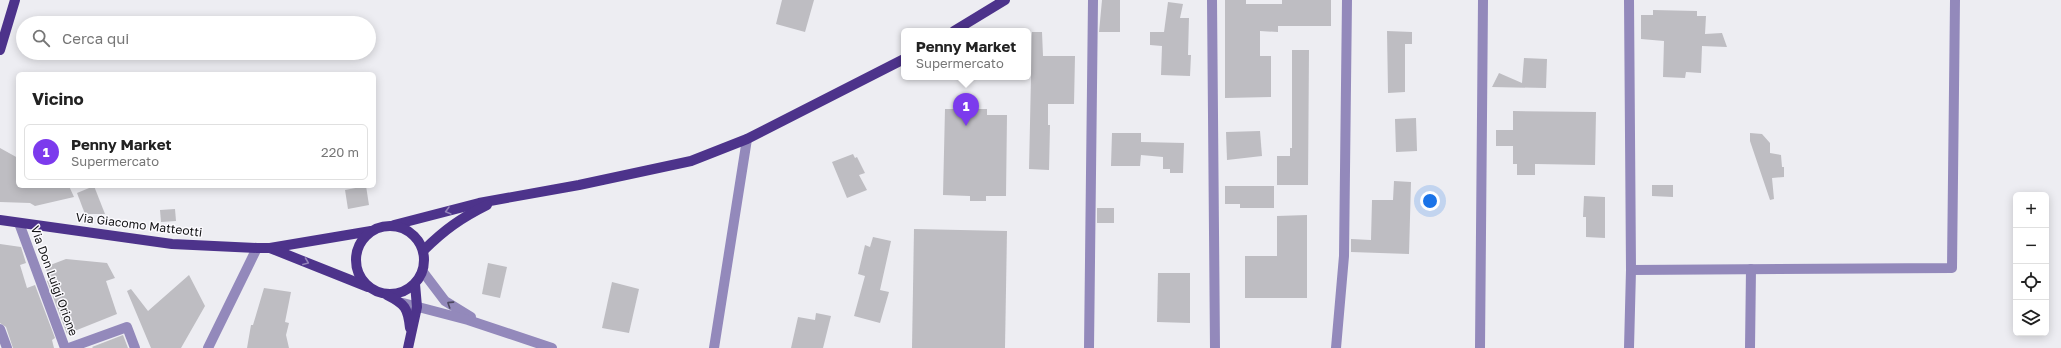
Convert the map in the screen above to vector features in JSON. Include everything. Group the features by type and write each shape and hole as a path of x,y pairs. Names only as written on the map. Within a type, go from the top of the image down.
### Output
{"main road":[{"path":"0,50 15,0"},
{"path":"959,28 1005,0"},
{"path":"372,289 363,281 358,271 356,260 358,249 363,239 371,231 378,227 394,225 500,199 579,185 691,161 747,139 901,61"},
{"path":"424,250 444,230 461,218 500,199"},
{"name":"Via Giacomo Matteotti","path":"0,220 172,244 257,248 270,248 371,231"},
{"path":"386,294 396,294 415,284 423,272 425,261 424,250 413,233 394,225"},
{"path":"270,248 386,294 403,303 409,318 410,336"},
{"path":"408,348 416,307 415,284"}],"street":[{"path":"1090,348 1093,0"},
{"path":"1212,0 1215,348"},
{"path":"1336,348 1344,256 1346,0"},
{"path":"1480,348 1483,0"},
{"path":"1629,0 1631,270 1629,348"},
{"path":"1631,270 1952,268 1956,0"},
{"path":"714,348 747,139"},
{"name":"Via Don Luigi Orione","path":"19,223 65,348"},
{"path":"208,348 257,248"},
{"path":"1750,348 1751,269"},
{"path":"423,272 445,300 483,325"},
{"path":"403,303 483,325 552,348"},
{"path":"69,348 127,327 135,348"},
{"path":"0,329 7,348"}],"building":[{"path":"782,0 814,0 805,32 776,24"},
{"path":"1102,0 1120,0 1120,32 1099,32"},
{"path":"1225,0 1246,0 1246,4 1282,4 1282,0 1331,0 1331,26 1278,26 1278,32 1260,31 1260,56 1271,56 1271,97 1225,98"},
{"path":"1168,2 1183,4 1180,18 1189,18 1188,55 1191,55 1190,76 1161,75 1162,46 1150,45 1150,32 1164,32"},
{"path":"1653,10 1697,11 1697,16 1706,16 1705,34 1722,33 1727,47 1702,46 1701,73 1686,72 1685,78 1663,77 1664,41 1641,39 1641,15 1653,15"},
{"path":"1387,31 1412,32 1412,44 1405,44 1405,92 1388,93"},
{"path":"1032,32 1042,32 1043,56 1075,56 1074,104 1048,104 1048,125 1050,125 1049,170 1029,169"},
{"path":"1292,50 1309,50 1308,185 1277,185 1277,156 1290,156 1290,148 1292,148"},
{"path":"1524,58 1547,59 1546,88 1492,87 1499,73 1522,83"},
{"path":"945,109 987,109 987,115 1007,115 1006,196 986,196 986,201 970,201 970,196 943,195"},
{"path":"1513,111 1596,112 1595,165 1535,164 1535,175 1517,175 1517,164 1513,164 1513,146 1496,146 1496,130 1513,130"},
{"path":"1416,118 1417,151 1396,152 1395,119"},
{"path":"1260,131 1262,156 1227,160 1226,132"},
{"path":"1112,133 1141,133 1141,142 1184,143 1183,173 1170,173 1170,169 1163,169 1163,157 1141,155 1140,166 1111,166"},
{"path":"1750,133 1762,134 1770,143 1770,153 1781,155 1782,167 1784,167 1784,177 1772,178 1774,199 1770,200 1750,141"},
{"path":"0,148 16,157 16,188 70,188 74,197 35,206 30,203 0,202"},
{"path":"853,154 855,158 857,157 865,173 859,175 867,190 847,198 832,162"},
{"path":"1394,181 1411,182 1409,254 1351,252 1351,239 1371,240 1372,200 1393,200"},
{"path":"1652,185 1673,185 1673,197 1652,196"},
{"path":"1225,186 1274,186 1274,208 1240,208 1240,204 1225,204"},
{"path":"89,188 95,188 105,214 85,214 77,193"},
{"path":"366,188 369,205 348,209 345,190"},
{"path":"1584,196 1605,197 1605,238 1586,237 1586,217 1583,217"},
{"path":"1097,208 1114,208 1114,223 1097,223"},
{"path":"175,209 176,221 161,222 160,210"},
{"path":"1307,215 1307,298 1245,298 1245,256 1277,256 1277,216"},
{"path":"914,229 1007,231 1005,348 912,348"},
{"path":"873,237 891,241 880,290 889,292 880,323 854,316 865,276 858,274 865,245 870,247"},
{"path":"0,244 21,247 26,263 20,265 27,288 35,285 55,338 52,340 54,348 13,348 6,327 0,323"},
{"path":"66,259 107,263 115,278 106,281 117,314 67,334 47,281 50,280 45,267"},
{"path":"488,263 507,267 500,298 482,294"},
{"path":"1158,273 1190,273 1190,323 1157,322"},
{"path":"189,275 205,306 181,348 151,348 127,291 131,289 148,311"},
{"path":"612,282 639,289 629,333 602,328"},
{"path":"264,288 291,292 285,322 289,323 286,335 289,348 247,348 251,325 253,325"},
{"path":"816,313 831,316 823,348 791,348 798,317 815,320"},
{"path":"123,335 128,348 92,347"}],"place":[{"name":"Penny Market","path":"966,126"}]}
